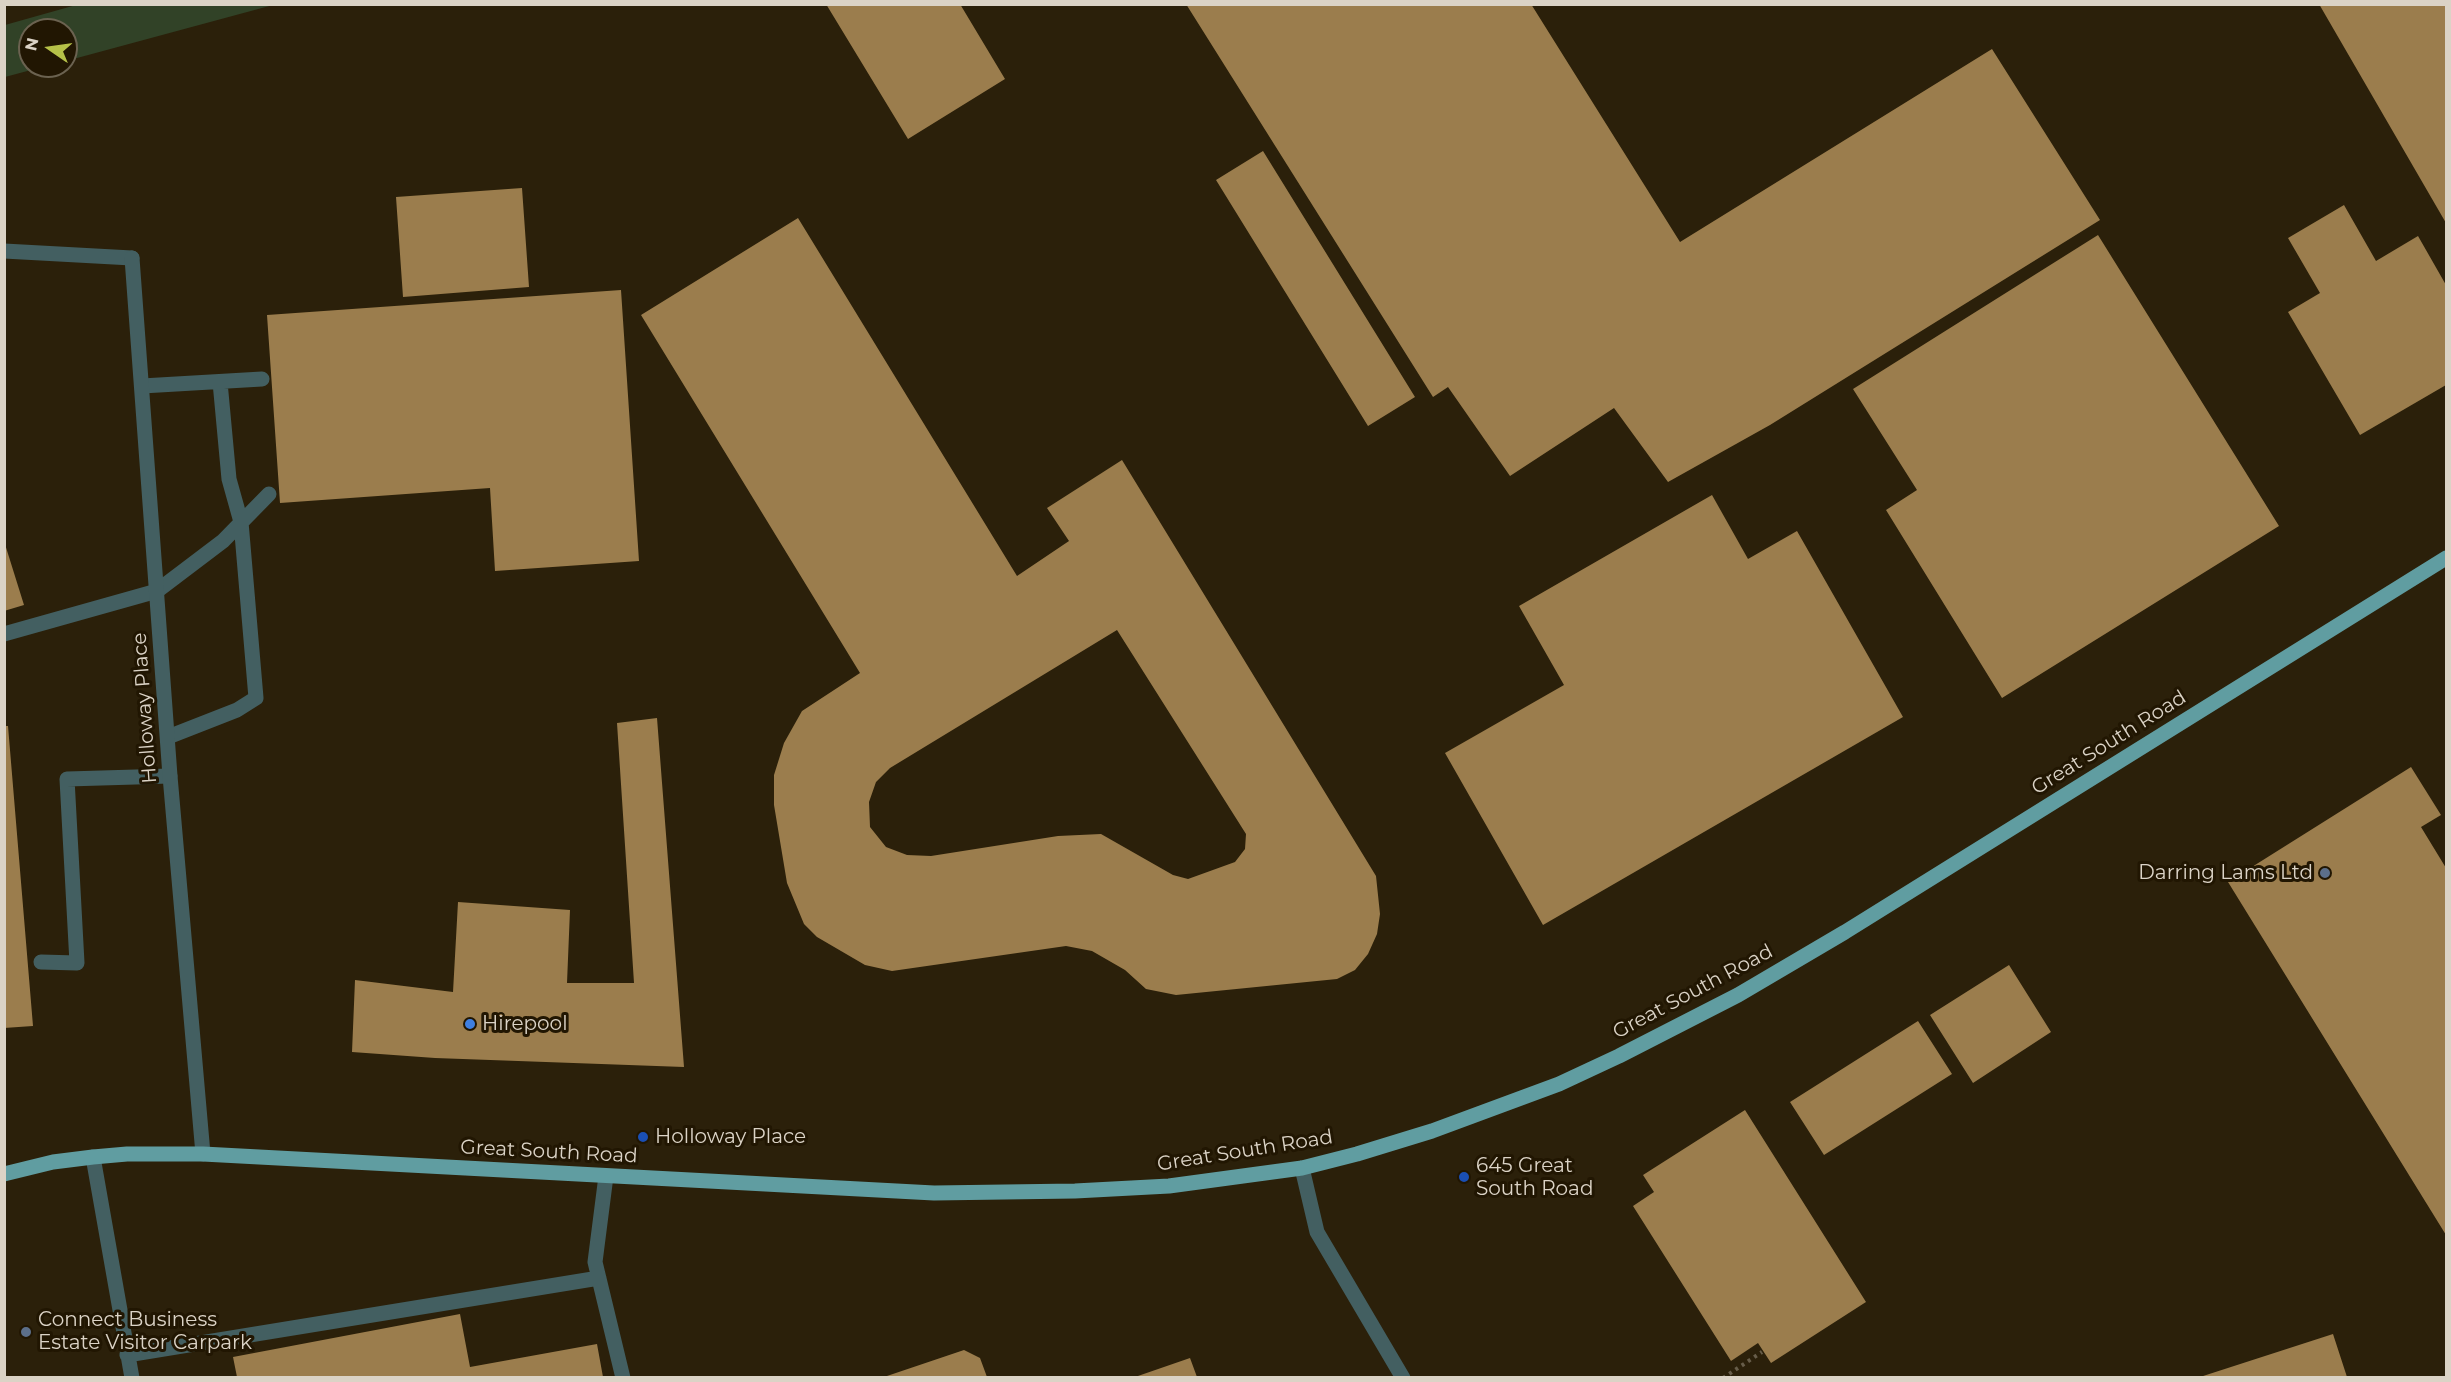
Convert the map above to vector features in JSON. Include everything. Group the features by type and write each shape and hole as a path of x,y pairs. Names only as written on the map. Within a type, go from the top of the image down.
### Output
{"main road":[{"name":"Great South Road","path":"4,1174 53,1162 93,1157 127,1154 203,1154 934,1193 1075,1191 1169,1186 1302,1168 1357,1155 1432,1131 1559,1084 1738,995 1855,926 2446,558"}],"street":[{"name":"Holloway Place","path":"4,251 132,258 171,776 203,1154"},
{"path":"142,386 262,379"},
{"path":"168,737 237,710 256,698 241,522 229,479 220,382"},
{"path":"4,634 157,591 223,541 269,494"},
{"path":"41,963 77,963 67,779 171,776"},
{"path":"93,1157 132,1377"},
{"path":"1302,1168 1317,1232 1403,1377"},
{"path":"606,1176 596,1262 623,1377"},
{"path":"127,1355 599,1278"}],"path":[{"path":"1723,1377 1762,1352"}],"green space":[{"path":"76,4 273,5 78,58 78,18 30,18"},
{"path":"18,21 18,74 5,77 5,25"}],"building":[{"path":"826,4 960,4 1005,79 908,139"},
{"path":"1186,4 1531,4 1680,242 1992,49 2100,220 1770,425 1668,482 1614,408 1510,476 1448,387 1433,397"},
{"path":"2319,4 2446,4 2446,223"},
{"path":"1263,151 1415,397 1368,426 1216,180"},
{"path":"522,188 529,287 403,297 396,197"},
{"path":"2344,205 2376,261 2418,236 2446,285 2446,385 2360,435 2288,312 2320,293 2288,238"},
{"path":"798,218 1017,576 1069,541 1047,508 1122,460 1376,876 1380,914 1377,934 1368,954 1355,970 1337,979 1176,995 1146,989 1125,970 1092,951 1066,946 892,971 865,965 817,937 804,924 787,883 774,805 774,775 784,743 802,711 860,673 641,315","holes":["1117,630 1246,834 1245,849 1235,862 1188,879 1173,875 1101,834 1058,836 931,856 907,855 886,847 870,827 869,802 876,782 890,768"]},
{"path":"2098,235 2279,526 2002,698 1886,510 1917,490 1853,389"},
{"path":"621,290 639,561 495,571 490,488 280,503 267,315"},
{"path":"1712,495 1748,559 1797,531 1903,717 1543,925 1445,753 1564,685 1519,606"},
{"path":"4,541 24,605 4,611"},
{"path":"657,718 684,1067 435,1058 352,1052 355,980 453,992 458,902 570,910 567,983 634,983 617,723"},
{"path":"4,726 8,726 33,1026 4,1028"},
{"path":"2411,767 2441,815 2421,827 2446,868 2446,1235 2228,882"},
{"path":"2009,965 2051,1032 1973,1083 1930,1015"},
{"path":"1918,1021 1952,1074 1824,1155 1790,1102"},
{"path":"1745,1110 1866,1302 1771,1363 1758,1343 1731,1361 1633,1206 1654,1192 1643,1175"},
{"path":"460,1314 470,1367 597,1344 603,1377 237,1377 233,1357"},
{"path":"2333,1334 2347,1377 2200,1377"},
{"path":"964,1350 980,1358 987,1377 884,1377"},
{"path":"1190,1358 1197,1377 1135,1377"}],"place":[{"name":"Darring Lams Ltd","path":"2325,873"},
{"name":"Hirepool","path":"470,1024"},
{"name":"Holloway Place","path":"643,1137"},
{"name":"645 Great South Road","path":"1464,1177"},
{"name":"Connect Business Estate Visitor Carpark","path":"26,1332"}]}
